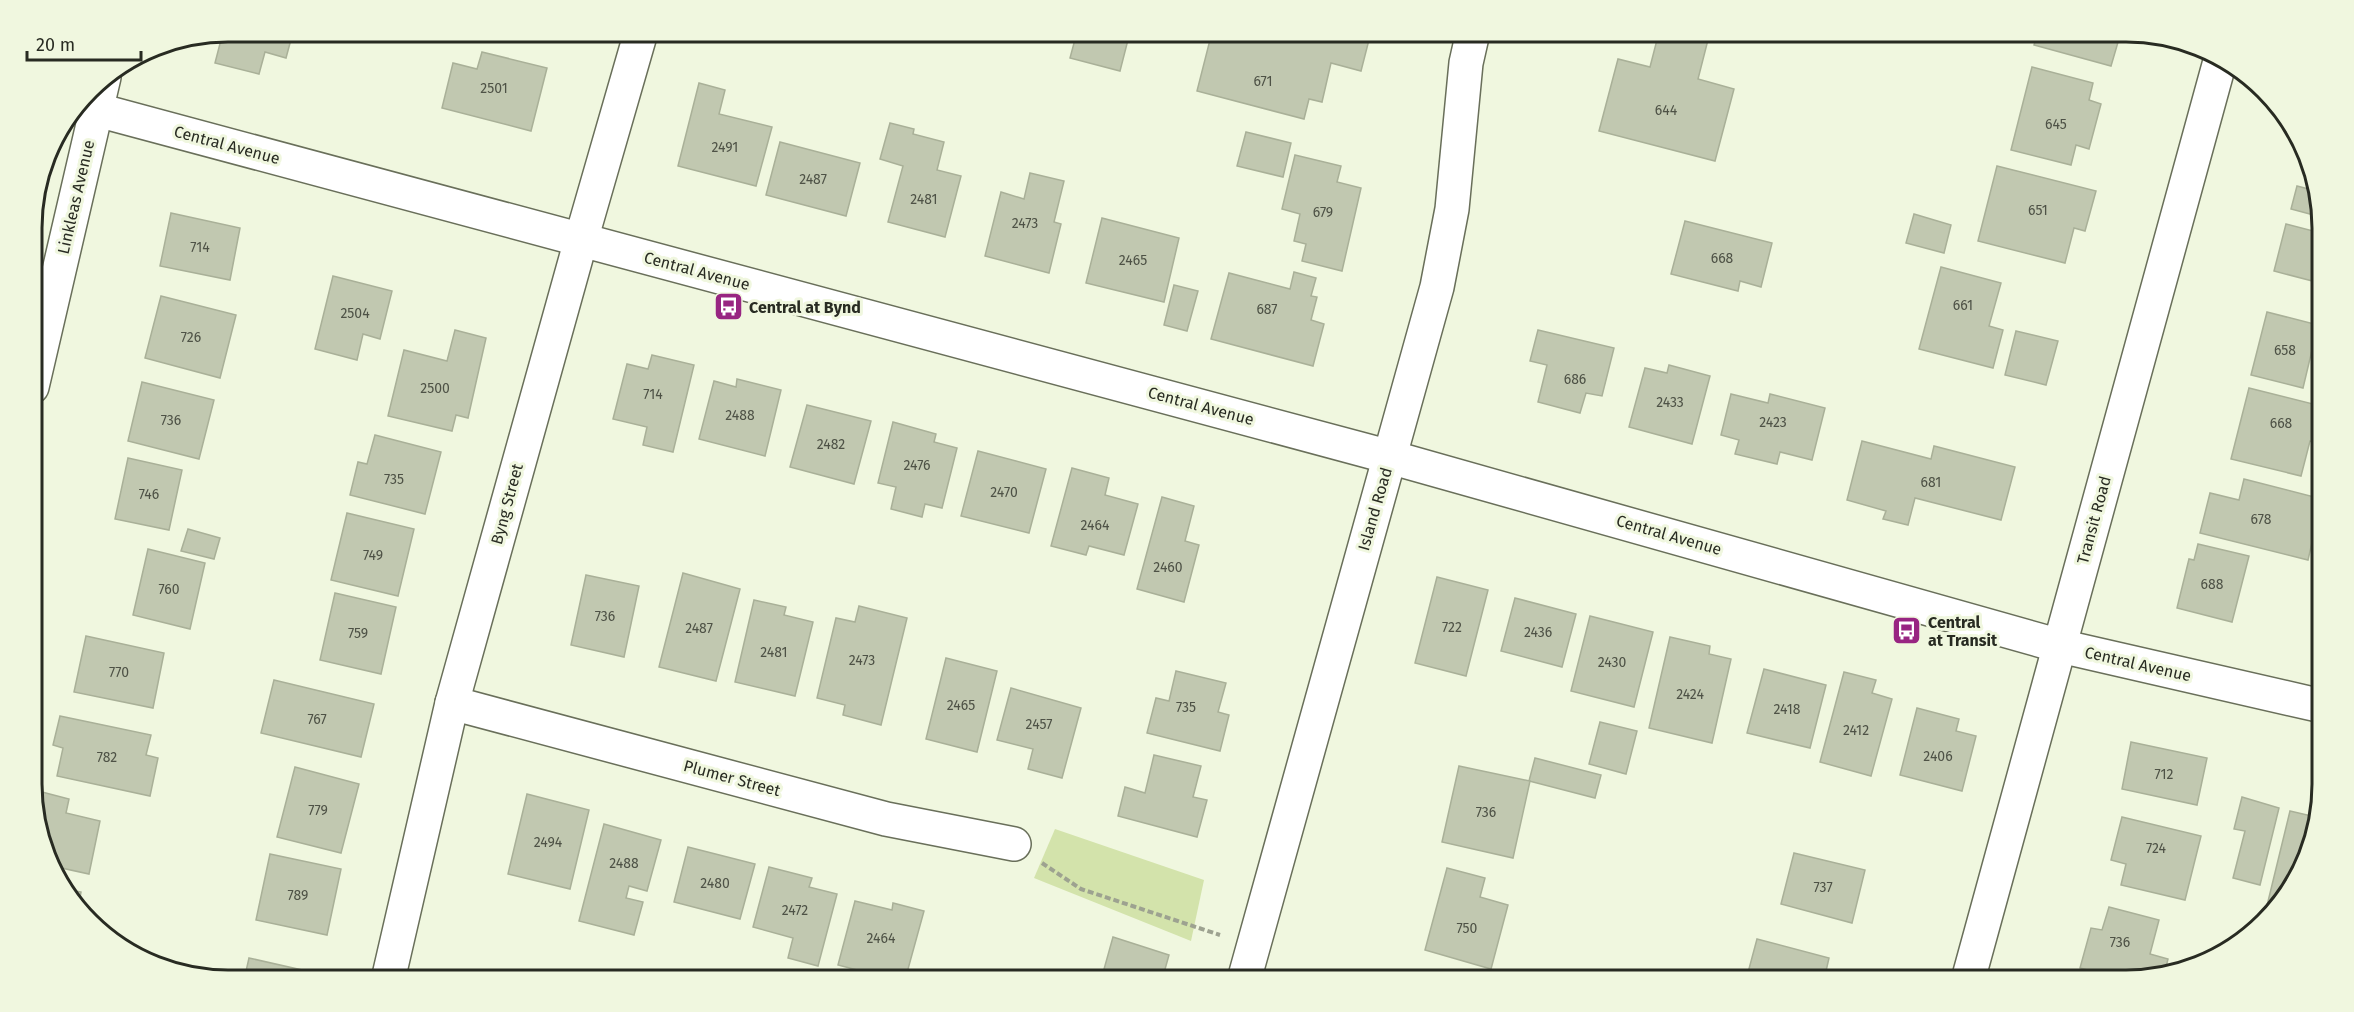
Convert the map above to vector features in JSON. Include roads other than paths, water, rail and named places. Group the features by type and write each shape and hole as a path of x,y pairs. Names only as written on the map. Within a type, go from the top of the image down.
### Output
{"street":[{"name":"Byng Street","path":"390,970 452,703 580,240 638,42"},
{"name":"Island Road","path":"1247,970 1437,287 1452,209 1466,63 1471,42"},
{"name":"Transit Road","path":"1971,970 2218,67"},
{"name":"Central Avenue","path":"88,107 1390,457 2060,646 2312,704"},
{"name":"Linkleas Avenue","path":"42,337 88,107"},
{"name":"Plumer Street","path":"452,703 886,819 1014,844"}],"place":[{"name":"Central at Bynd","path":"728,307"},
{"name":"Central at Transit","path":"1907,631"}]}
